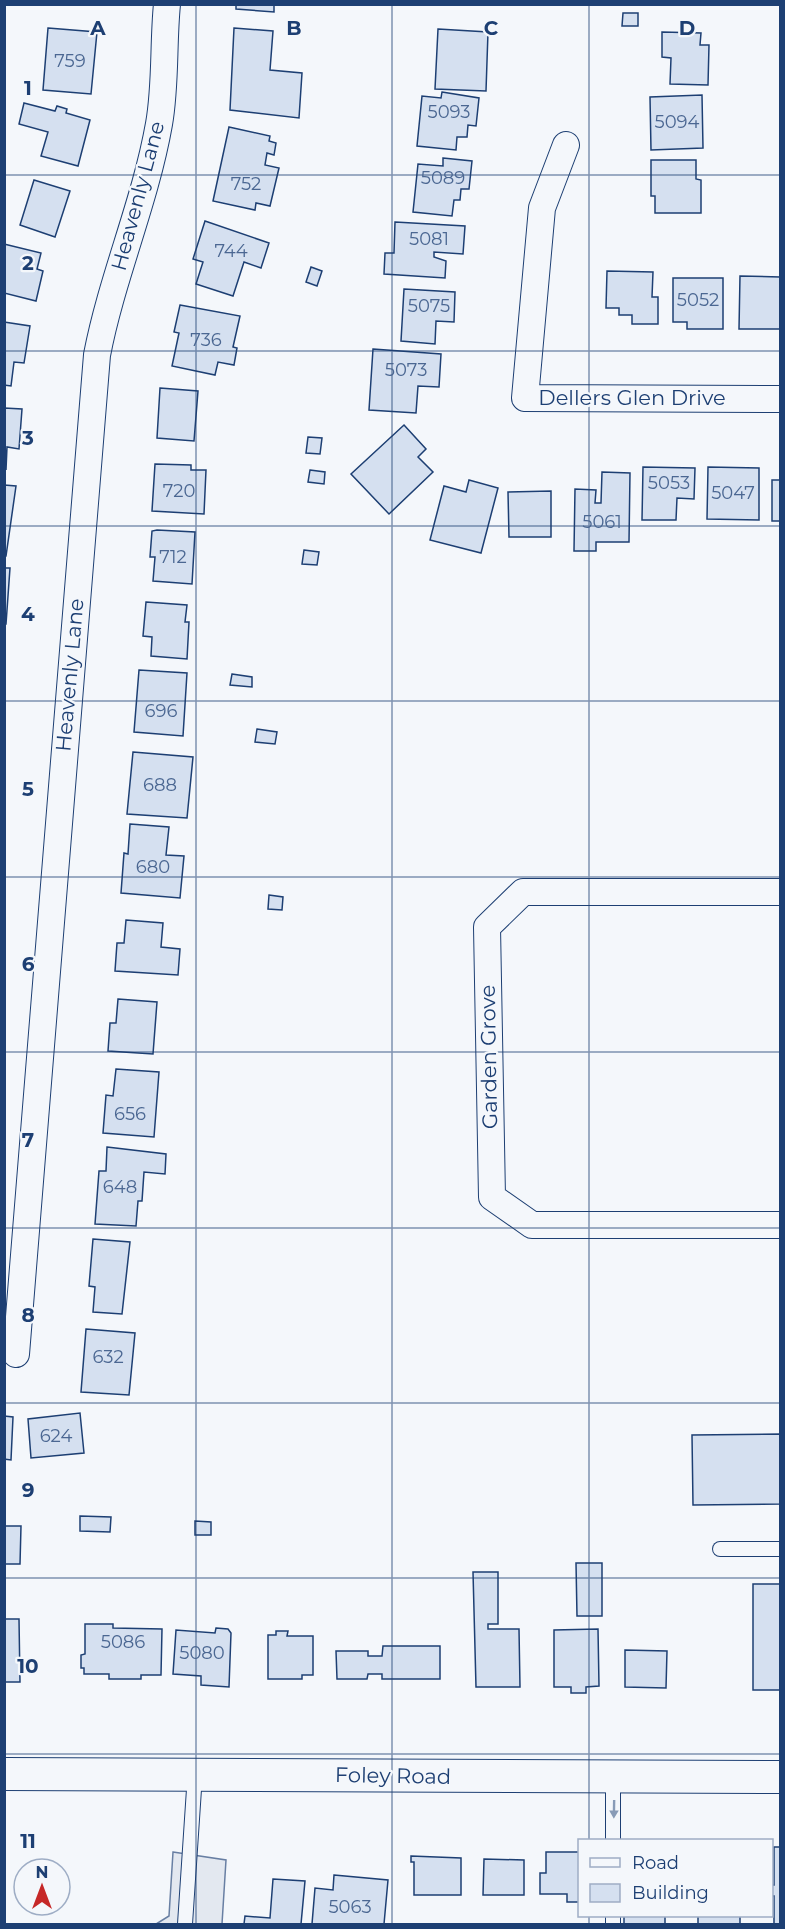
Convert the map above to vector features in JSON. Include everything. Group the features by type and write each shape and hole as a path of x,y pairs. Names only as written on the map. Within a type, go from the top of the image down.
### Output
{"street":[{"name":"Heavenly Lane","path":"16,1354 15,1212 97,356 106,305 148,173 159,123 167,4"},
{"name":"Dellers Glen Drive","path":"566,146 542,208 525,398 780,399"},
{"name":"Garden Grove","path":"780,892 523,892 487,927 492,1197 532,1225 780,1225"},
{"name":"Foley Road","path":"4,1774 780,1777"}],"lane":[{"path":"720,1549 780,1549"},
{"path":"185,1924 195,1774"},
{"path":"613,1778 613,1839"}],"shaded area":[{"path":"173,1852 226,1860 222,1924 156,1924 169,1916"}],"building":[{"path":"236,4 274,4 274,12 236,9"},
{"path":"623,13 638,13 638,26 622,26"},
{"path":"48,28 97,32 91,94 43,90"},
{"path":"234,28 273,31 270,70 302,73 299,118 230,110"},
{"path":"438,29 488,32 486,91 435,89"},
{"path":"662,32 701,33 700,45 709,45 708,85 670,84 671,58 662,57"},
{"path":"442,92 479,98 476,126 468,125 467,137 457,137 456,150 417,146 422,96 441,98"},
{"path":"702,95 703,148 651,150 650,97"},
{"path":"24,103 55,111 57,106 67,109 66,113 90,120 78,166 41,156 48,132 19,124"},
{"path":"229,127 270,136 269,141 276,143 274,155 267,153 265,165 279,168 270,206 256,203 255,210 213,201"},
{"path":"443,158 472,161 469,189 461,189 460,200 454,200 452,216 413,212 418,164 443,166"},
{"path":"651,160 696,160 696,179 701,180 701,213 655,213 655,196 651,196"},
{"path":"34,180 70,191 55,237 20,225"},
{"path":"205,221 269,243 261,268 244,262 233,296 196,284 203,262 193,259"},
{"path":"395,222 465,226 463,254 434,252 434,257 446,261 445,278 384,274 385,253 394,253"},
{"path":"4,244 41,253 37,269 43,271 36,301 4,293"},
{"path":"311,267 322,271 317,286 306,282"},
{"path":"607,271 653,272 652,297 658,297 658,324 632,324 632,315 619,315 619,308 606,308"},
{"path":"740,276 780,277 780,329 739,329"},
{"path":"673,278 723,278 723,329 687,329 687,322 673,322"},
{"path":"404,289 455,292 454,322 436,321 435,344 401,341"},
{"path":"180,305 240,316 233,347 237,348 234,365 218,362 215,375 172,366 179,333 174,332"},
{"path":"4,322 30,326 24,363 14,362 11,386 4,385"},
{"path":"373,349 441,354 439,387 418,386 416,413 369,410"},
{"path":"160,388 198,391 194,441 157,438"},
{"path":"4,408 22,409 19,449 7,447 6,470"},
{"path":"404,425 426,449 418,457 433,472 389,514 351,474"},
{"path":"308,437 322,438 320,454 306,453"},
{"path":"155,464 191,465 191,470 206,470 204,514 152,511"},
{"path":"643,467 695,468 694,499 677,498 676,520 642,520"},
{"path":"708,467 759,468 759,520 707,519"},
{"path":"310,470 325,472 324,484 308,482"},
{"path":"602,472 630,473 629,542 596,542 596,551 574,551 575,489 596,490 595,503 601,503"},
{"path":"469,480 498,488 481,553 430,540 444,486 466,492"},
{"path":"772,480 780,480 780,521 772,521"},
{"path":"4,485 16,486 6,556 4,556"},
{"path":"551,491 551,537 509,537 508,492"},
{"path":"152,531 195,532 192,584 153,581 155,557 150,557"},
{"path":"304,550 319,552 317,565 302,564"},
{"path":"4,568 10,568 6,624 4,624"},
{"path":"146,602 187,605 185,622 189,622 187,659 151,656 152,637 143,636"},
{"path":"139,670 187,673 183,736 134,732"},
{"path":"232,674 252,677 252,687 230,685"},
{"path":"257,729 277,732 275,744 255,742"},
{"path":"133,752 193,757 187,818 127,814"},
{"path":"130,824 169,827 166,855 184,856 180,898 121,893 124,853 128,854"},
{"path":"269,895 283,897 282,910 268,909"},
{"path":"126,920 163,923 161,947 180,949 178,975 115,971 117,943 124,943"},
{"path":"118,999 157,1002 153,1054 108,1051 110,1023 116,1023"},
{"path":"116,1069 159,1072 154,1137 103,1133 106,1095 113,1096"},
{"path":"107,1147 166,1154 165,1174 144,1172 142,1201 138,1201 136,1226 95,1224 99,1171 106,1171"},
{"path":"93,1239 130,1242 122,1314 93,1312 95,1287 89,1286"},
{"path":"86,1329 135,1333 129,1395 81,1392"},
{"path":"80,1413 84,1453 31,1458 28,1419"},
{"path":"4,1416 13,1417 11,1460 4,1459"},
{"path":"780,1434 780,1504 693,1505 692,1435"},
{"path":"80,1516 111,1517 110,1532 80,1531"},
{"path":"195,1521 211,1522 211,1535 195,1535"},
{"path":"4,1526 21,1526 20,1564 4,1564"},
{"path":"576,1563 602,1563 602,1616 577,1616"},
{"path":"473,1572 498,1572 498,1624 488,1624 488,1629 519,1629 520,1687 476,1687"},
{"path":"753,1584 780,1584 780,1690 753,1690"},
{"path":"4,1619 19,1619 20,1682 4,1682"},
{"path":"85,1624 113,1624 113,1628 162,1629 161,1675 141,1675 141,1679 109,1679 109,1674 84,1674 84,1668 81,1668 81,1655 85,1654"},
{"path":"216,1628 228,1629 231,1633 229,1687 201,1685 201,1676 173,1674 176,1630 215,1633"},
{"path":"598,1629 599,1686 586,1687 586,1693 571,1693 571,1687 554,1687 554,1630"},
{"path":"276,1631 288,1631 287,1636 313,1636 313,1675 302,1675 302,1679 268,1679 268,1635 276,1635"},
{"path":"383,1646 440,1646 440,1679 382,1679 382,1674 368,1674 367,1679 337,1679 336,1651 368,1651 368,1656 382,1656"},
{"path":"625,1650 667,1651 666,1688 625,1687"},
{"path":"774,1847 780,1847 780,1924 774,1924"},
{"path":"546,1852 578,1852 578,1902 567,1902 567,1894 540,1894 540,1873 546,1873"},
{"path":"411,1856 461,1858 461,1895 414,1895 414,1862 411,1862"},
{"path":"484,1859 524,1860 524,1895 483,1895"},
{"path":"334,1875 388,1880 384,1924 312,1924 315,1888 333,1890"},
{"path":"273,1879 305,1881 301,1924 244,1924 245,1916 270,1918"},
{"path":"624,1917 665,1917 665,1924 624,1924"},
{"path":"698,1917 740,1917 740,1924 698,1924"}]}
